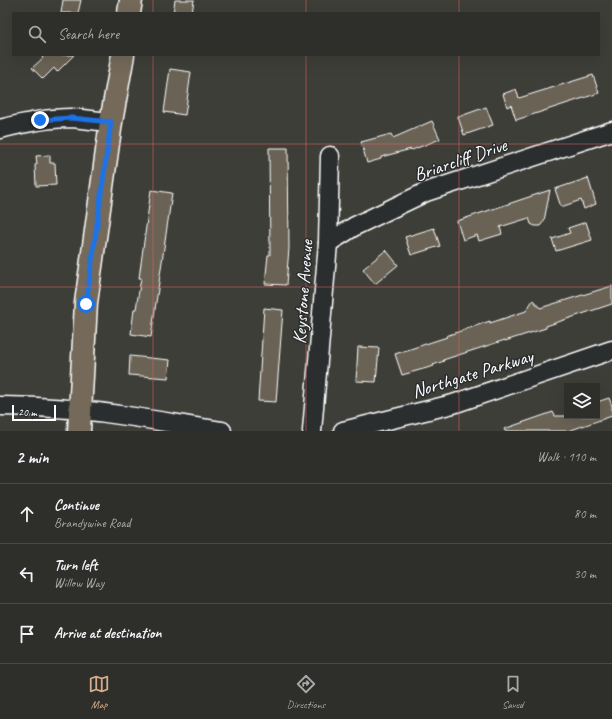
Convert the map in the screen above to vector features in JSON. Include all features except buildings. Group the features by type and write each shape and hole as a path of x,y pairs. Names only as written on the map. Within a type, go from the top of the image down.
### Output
{"main road":[{"path":"129,12 131,0"},
{"path":"79,421 86,304 111,122 123,56"}],"street":[{"path":"0,129 40,120 71,118 111,122"},
{"name":"Briarcliff Drive","path":"328,243 355,226 426,192 612,131"},
{"name":"Keystone Avenue","path":"312,431 328,243 330,156"},
{"name":"Northgate Parkway","path":"343,431 453,404 612,350"},
{"path":"0,406 29,406 79,421 134,417 222,431"}],"route":[{"path":"40,120 71,118 111,122 86,304"}]}
